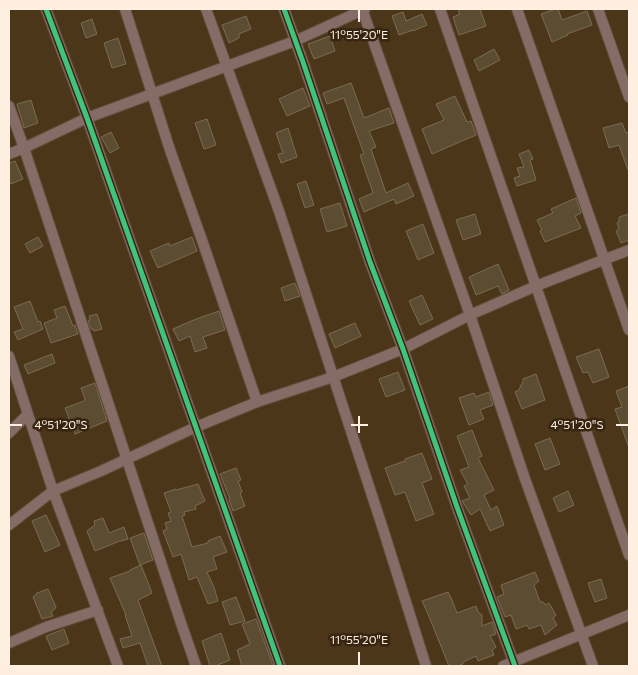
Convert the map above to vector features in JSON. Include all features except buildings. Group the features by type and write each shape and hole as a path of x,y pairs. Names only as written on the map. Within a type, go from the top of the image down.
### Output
{"street":[{"path":"46,9 87,118 280,666"},
{"path":"125,9 170,150 257,402"},
{"path":"206,9 279,211 426,666"},
{"path":"284,9 304,62 370,262 403,349 457,507 514,664"},
{"path":"9,154 87,118 295,41 363,9 525,479 593,666"},
{"path":"440,9 629,555"},
{"path":"517,9 629,330"},
{"path":"598,9 629,97"},
{"path":"9,106 196,666"},
{"path":"9,525 53,491 127,458 257,402 333,377 403,349 470,315 536,286 629,250"},
{"path":"9,356 53,491 118,666"},
{"path":"9,433 28,414"},
{"path":"9,643 21,636 98,610"},
{"path":"503,666 514,664 629,615"}],"cycle path":[{"path":"46,9 87,118 280,666"},
{"path":"284,9 370,262 403,349 457,507 515,666"}]}
